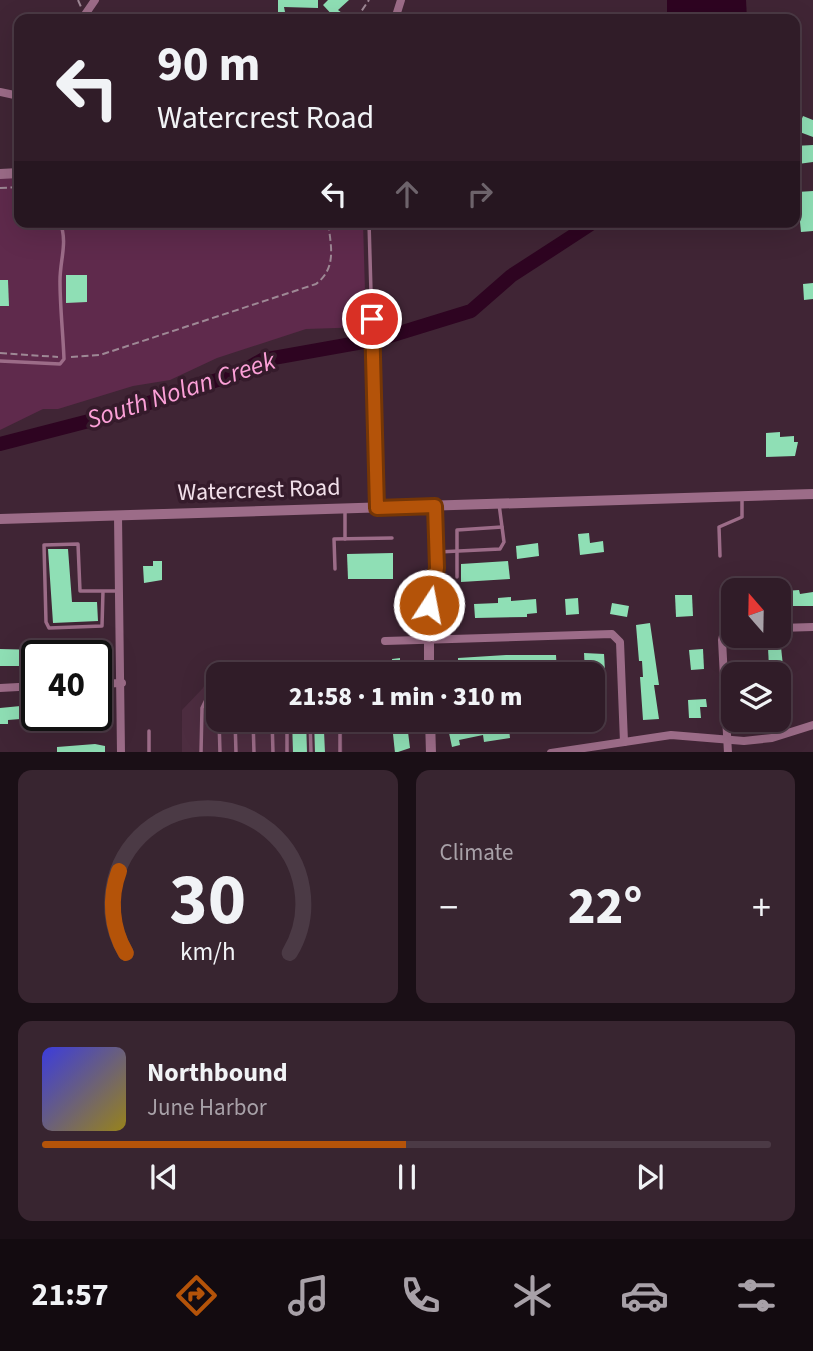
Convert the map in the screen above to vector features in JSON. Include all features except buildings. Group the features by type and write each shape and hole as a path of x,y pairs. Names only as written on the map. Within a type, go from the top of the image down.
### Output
{"street":[{"name":"Watercrest Road","path":"0,519 813,494"},
{"path":"429,662 429,605 437,568 435,506"},
{"path":"118,516 121,752"},
{"path":"791,628 813,627"},
{"path":"386,641 611,634 621,642 624,742"},
{"path":"722,648 727,752"},
{"path":"112,683 122,683"},
{"path":"0,688 21,687"},
{"path":"551,752 671,735 727,739 772,738 813,725"},
{"path":"430,732 430,752"}],"lane":[{"path":"0,361 51,365 60,364 64,357 60,281 61,257 67,240 62,228"},
{"path":"369,228 377,508"},
{"path":"720,556 719,527 742,517 742,495"},
{"path":"436,552 500,549 504,542 499,504"},
{"path":"345,508 345,539"},
{"path":"457,577 457,530 502,527"},
{"path":"335,569 334,539 392,538"},
{"path":"103,591 102,626 50,628 46,622 44,545 78,544 80,591 103,591 120,592"},
{"path":"201,752 202,708 206,700"},
{"path":"149,731 149,752"},
{"path":"219,732 220,752"},
{"path":"235,732 236,752"},
{"path":"253,732 254,752"},
{"path":"272,732 272,752"},
{"path":"287,732 288,752"},
{"path":"310,732 311,752"},
{"path":"340,732 340,752"}],"path":[{"path":"0,353 64,357 100,355 316,284 325,277 331,261 328,228"}],"shaded area":[{"path":"667,0 746,0 747,14 667,14"},
{"path":"0,176 14,176 14,228 363,228 366,327 306,329 217,358 170,380 133,386 58,409 43,409 0,430"},
{"path":"206,682 206,732 342,732 343,752 182,752 182,710"}],"waterway":[{"name":"South Nolan Creek","path":"380,339 471,311 511,276 585,228"},
{"name":"South Nolan Creek","path":"0,444 116,414 241,372 262,360 363,342"}],"route":[{"path":"372,319 377,508 435,506 437,568 429,605"}]}
